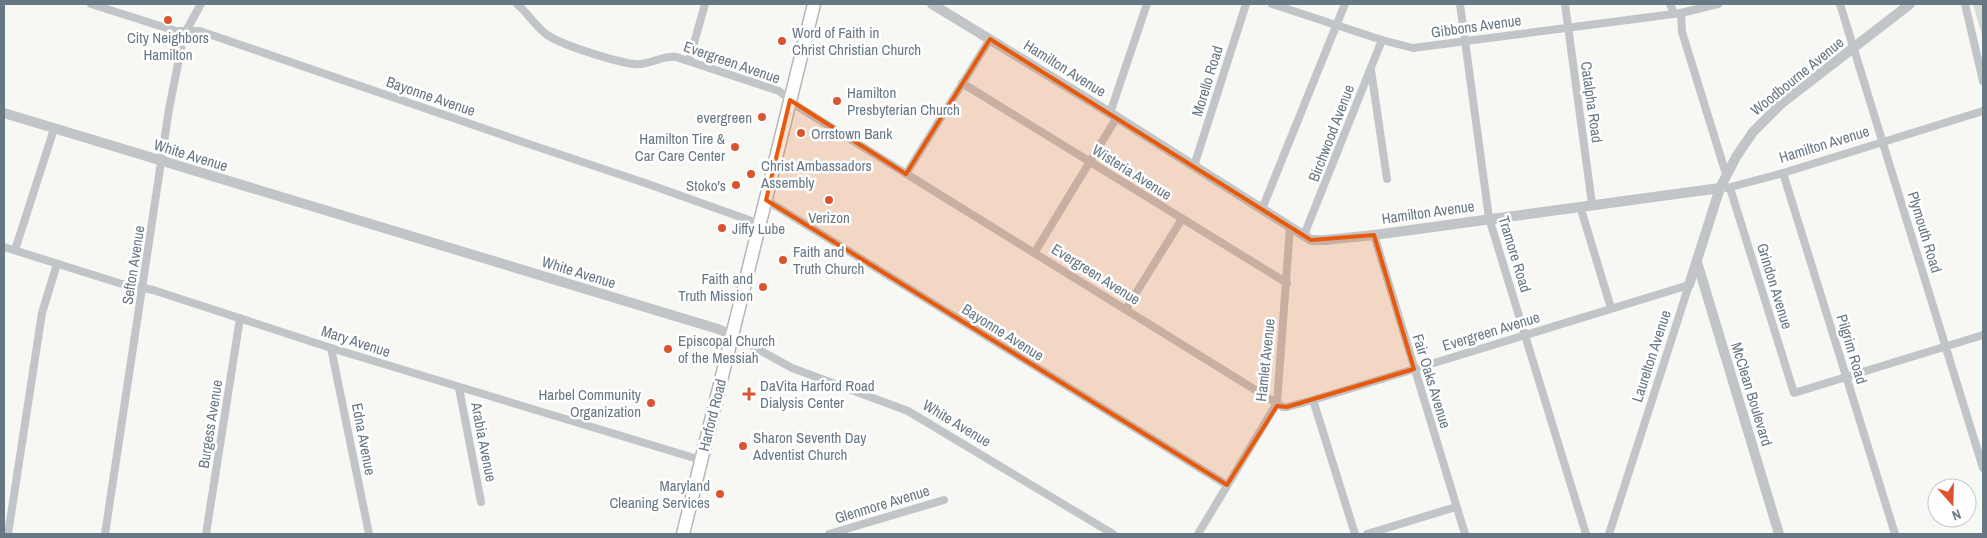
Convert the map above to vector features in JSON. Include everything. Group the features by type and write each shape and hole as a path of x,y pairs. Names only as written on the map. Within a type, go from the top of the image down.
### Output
{"main road":[{"name":"Harford Road","path":"683,534 814,4"}],"street":[{"name":"Bayonne Avenue","path":"91,4 176,31 194,29 760,224"},
{"name":"Sefton Avenue","path":"106,534 163,162 169,110 182,44 186,31 201,4"},
{"name":"Evergreen Avenue","path":"517,4 546,34 571,45 635,64 670,56 779,91 800,108 906,174 1277,403 1288,407 1690,285"},
{"path":"689,61 705,4"},
{"name":"Hamilton Avenue","path":"932,4 1113,115 1290,228 1317,241 1725,188 1783,173 1983,111"},
{"path":"1034,252 1090,161 1113,115 1146,4"},
{"name":"Morello Road","path":"1194,166 1246,4"},
{"name":"Gibbons Avenue","path":"1272,4 1382,40 1413,48 1678,13 1718,4"},
{"path":"1262,209 1345,4"},
{"name":"Tramore Road","path":"1460,4 1489,218 1586,534"},
{"name":"Catalpha Road","path":"1565,4 1592,204"},
{"path":"1670,4 1678,13 1682,32 1726,174"},
{"name":"Plymouth Road","path":"1840,4 1983,468"},
{"name":"Woodbourne Avenue","path":"1725,188 1726,174 1753,132 1764,120 1910,4"},
{"path":"1965,4 1983,81"},
{"path":"906,174 990,39"},
{"name":"Birchwood Avenue","path":"1304,235 1382,40"},
{"path":"1371,70 1387,179"},
{"name":"Wisteria Avenue","path":"962,83 1286,283"},
{"name":"White Avenue","path":"4,114 712,327 792,368 908,411 1113,534"},
{"path":"15,250 54,129"},
{"name":"Pilgrim Road","path":"1783,173 1895,534"},
{"name":"Laurelton Avenue","path":"1609,534 1697,262 1725,188"},
{"name":"Grindon Avenue","path":"1725,188 1794,393 1846,377"},
{"name":"Bayonne Avenue","path":"766,200 1227,485"},
{"path":"1580,206 1612,308"},
{"path":"1126,309 1182,220"},
{"name":"Hamlet Avenue","path":"1198,534 1277,403 1290,228"},
{"name":"Fair Oaks Avenue","path":"1374,235 1465,534"},
{"name":"Mary Avenue","path":"4,247 122,284 143,287 459,388 701,460"},
{"name":"McClean Boulevard","path":"1697,262 1778,534"},
{"path":"8,534 42,313 57,264"},
{"name":"Burgess Avenue","path":"206,534 240,318"},
{"path":"1846,377 1983,336"},
{"name":"Edna Avenue","path":"331,348 369,534"},
{"name":"Arabia Avenue","path":"459,388 481,502"},
{"path":"1314,400 1355,534"},
{"name":"Glenmore Avenue","path":"829,534 944,500"},
{"path":"1367,534 1456,507"}],"highlighted area":[{"path":"990,39 1311,240 1374,235 1414,369 1287,407 1277,406 1227,485 766,200 790,100 906,174"}],"shaded area":[{"path":"1973,4 1983,4 1983,39"}],"place":[{"name":"City Neighbors Hamilton","path":"168,20"},
{"name":"Word of Faith in Christ Christian Church","path":"782,41"},
{"name":"Hamilton Presbyterian Church","path":"837,101"},
{"name":"evergreen","path":"762,117"},
{"name":"Orrstown Bank","path":"801,133"},
{"name":"Hamilton Tire & Car Care Center","path":"735,147"},
{"name":"Christ Ambassadors Assembly","path":"751,174"},
{"name":"Stoko's","path":"736,185"},
{"name":"Verizon","path":"829,200"},
{"name":"Jiffy Lube","path":"722,228"},
{"name":"Faith and Truth Church","path":"783,260"},
{"name":"Faith and Truth Mission","path":"763,287"},
{"name":"Episcopal Church of the Messiah","path":"668,349"},
{"name":"DaVita Harford Road Dialysis Center","path":"749,394"},
{"name":"Harbel Community Organization","path":"651,403"},
{"name":"Sharon Seventh Day Adventist Church","path":"743,446"},
{"name":"Maryland Cleaning Services","path":"720,494"}]}
